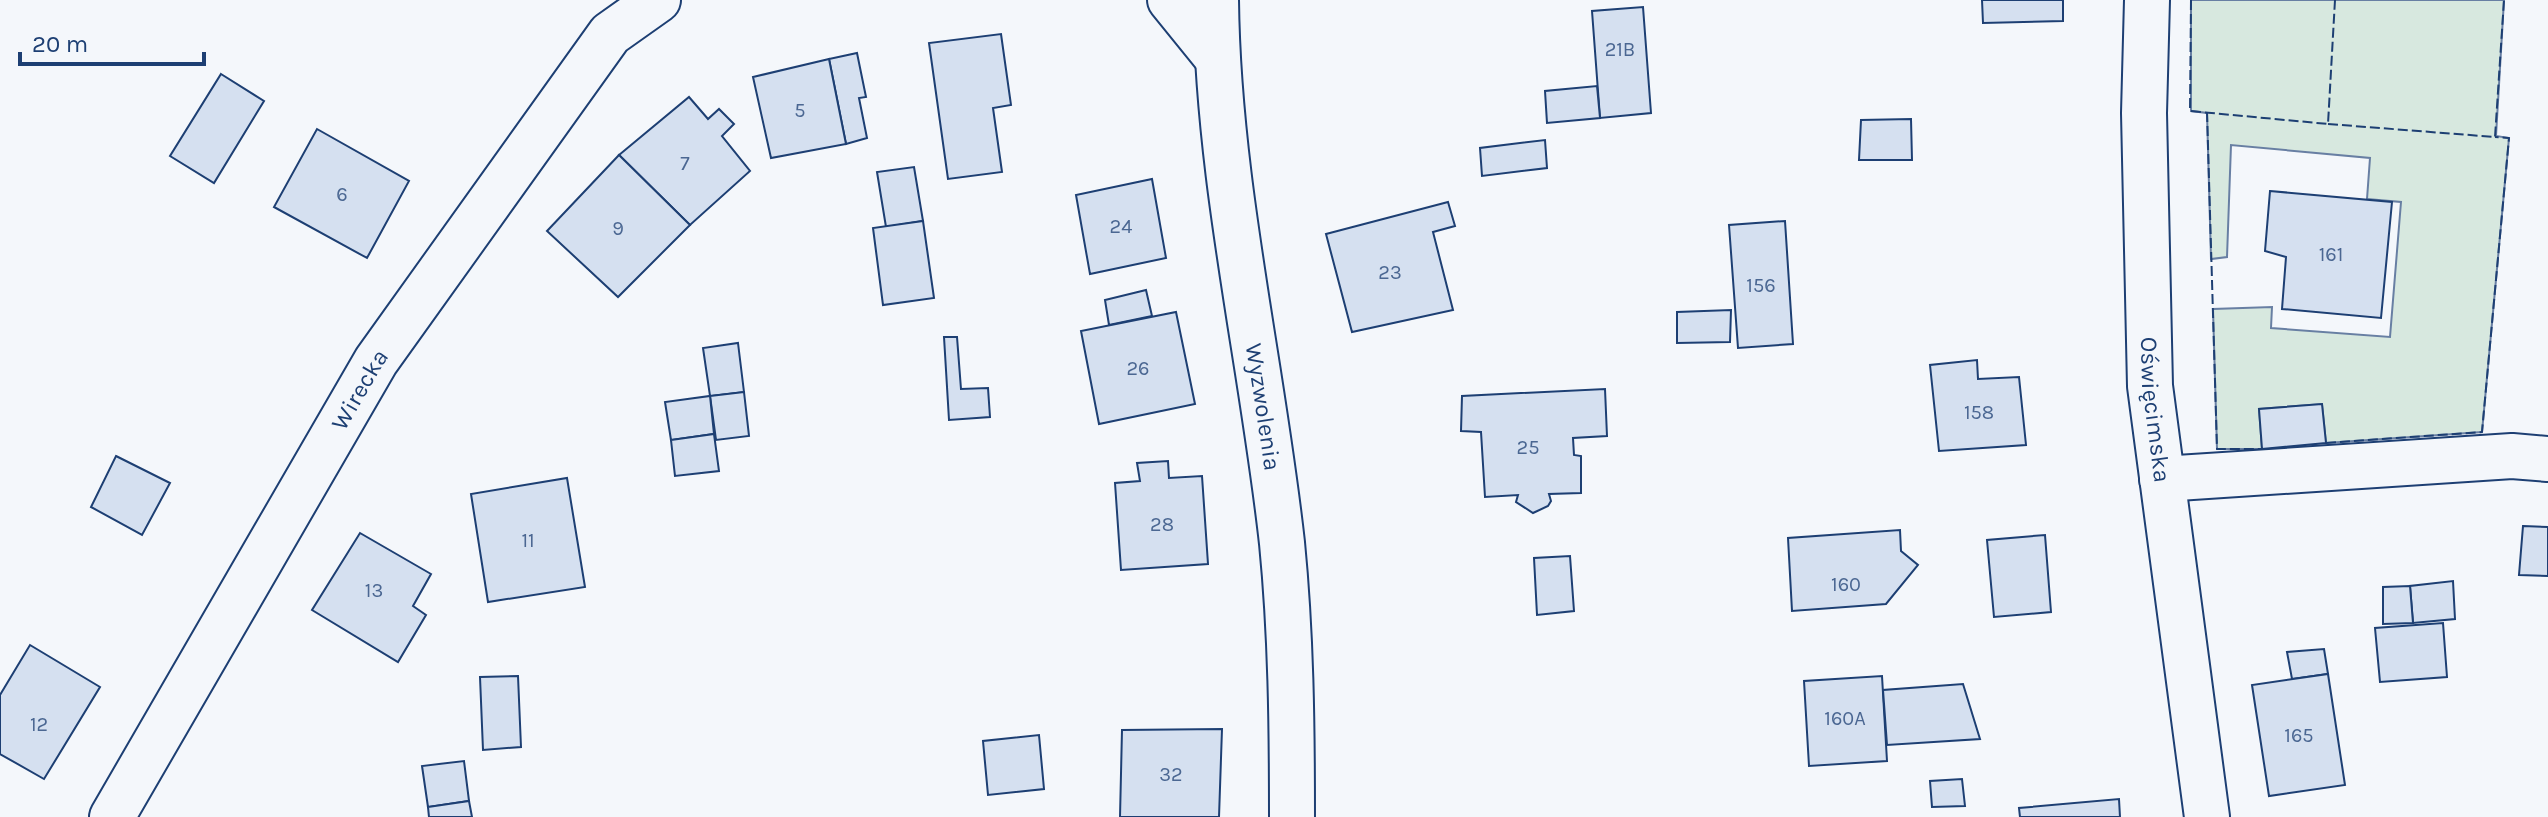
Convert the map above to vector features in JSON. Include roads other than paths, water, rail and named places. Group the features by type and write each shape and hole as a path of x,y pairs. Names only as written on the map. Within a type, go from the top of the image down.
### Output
{"street":[{"name":"Wirecka","path":"112,817 376,361 610,34 658,0"},
{"path":"1170,0 1217,58"},
{"name":"Wyzwolenia","path":"1216,0 1217,58 1226,159 1282,544 1292,690 1292,817"},
{"name":"Oświęcimska","path":"2147,0 2144,113 2150,386 2207,817"},
{"path":"2162,479 2512,456 2548,459"}]}
